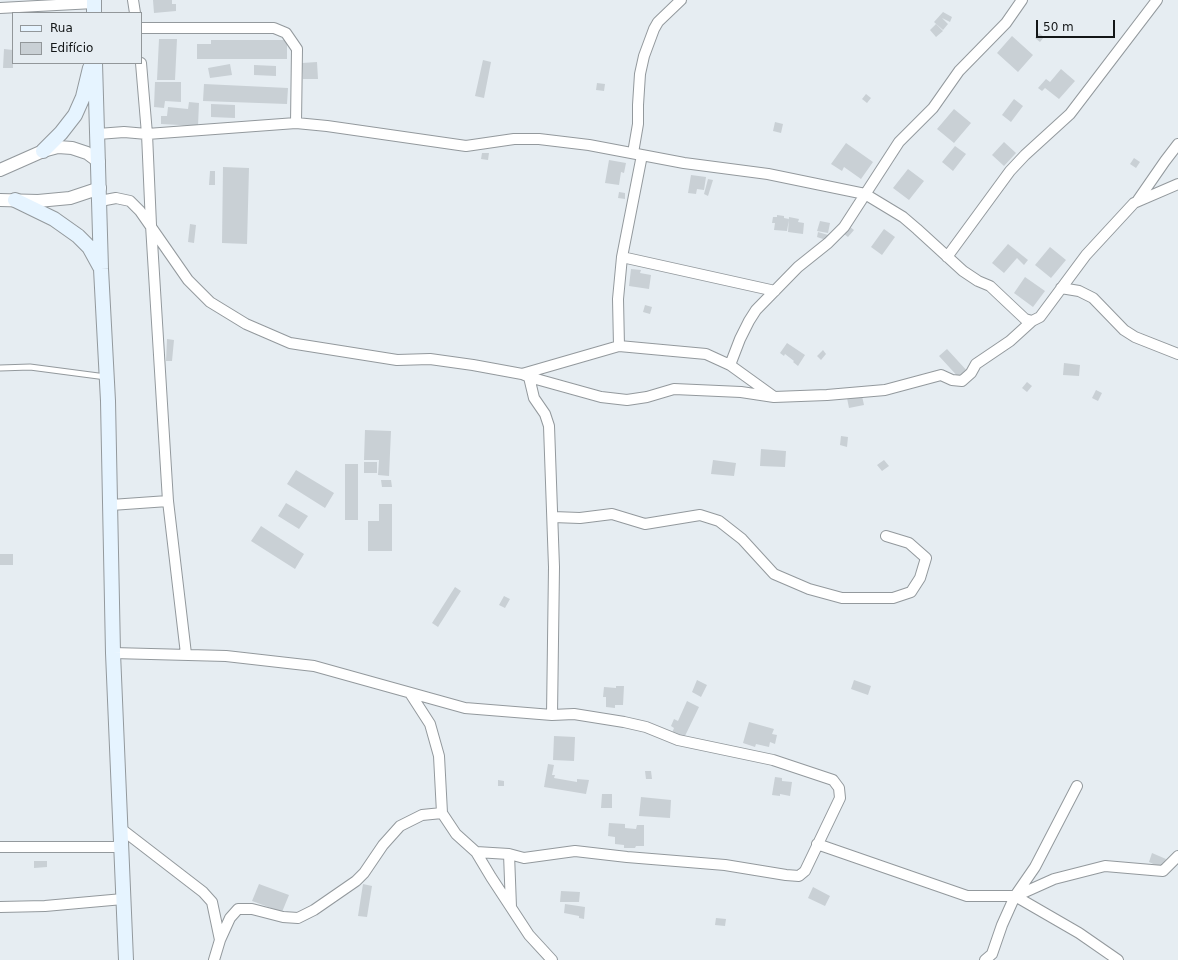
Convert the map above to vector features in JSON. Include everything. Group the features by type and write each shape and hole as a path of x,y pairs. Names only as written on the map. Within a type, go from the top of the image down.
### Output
{"main road":[{"path":"43,151 61,133 74,115 83,97 91,64"},
{"path":"95,64 101,269 107,377 111,505 113,652 126,960"},
{"path":"15,200 54,219 78,236 89,247 101,269"}],"street":[{"path":"133,0 135,12"},
{"path":"619,346 618,299 622,257 638,154 638,105 640,74 644,56 654,29 658,22 681,0"},
{"path":"730,365 740,339 756,310 798,267 828,243 844,227 899,142 933,108 959,71 1006,23 1022,0"},
{"path":"947,257 1010,171 1024,155 1070,114 1158,0"},
{"path":"0,8 94,5"},
{"path":"142,28 274,28 286,33 297,49 296,123"},
{"path":"141,64 147,134 151,226 168,501 186,654"},
{"path":"98,134 124,132 147,134 296,123 466,146 514,139 539,139 589,145 684,163 768,174 865,194 903,217 963,271 978,281 990,286 1025,319 1032,321"},
{"path":"0,200 38,201 100,194 130,201 140,211 188,280 210,302 246,324 290,343 397,360 430,359 525,376 601,397 627,400 647,397 674,389 741,392 774,397 827,395 885,390 941,375 952,380 962,381 971,373 976,364 1010,341 1032,321 1040,317 1086,256 1138,200 1178,144"},
{"path":"0,170 43,151 58,147 72,148 87,153 99,162"},
{"path":"1138,200 1178,184"},
{"path":"622,257 775,291"},
{"path":"1061,288 1079,291 1093,298 1124,330 1135,337 1178,354"},
{"path":"525,376 619,346 706,354 730,365 774,397"},
{"path":"525,376 534,398 545,414 549,426 553,517 554,663 552,715"},
{"path":"111,505 168,501"},
{"path":"553,517 580,518 612,514 645,524 700,515 719,521 742,539 774,574 809,589 842,598 893,598 911,592 920,578 926,558 909,543 886,536"},
{"path":"113,652 226,656 314,666 465,708 552,715 574,714 595,717 646,727 678,740 773,760 833,780 839,788 840,798 804,871 799,876 725,865 575,851 524,858 509,854 476,852"},
{"path":"410,693 430,724 439,756 442,813 456,834 476,852 529,935 552,960"},
{"path":"985,960 992,954 1002,925 1015,896 1035,867 1078,786"},
{"path":"214,960 220,940 230,918 238,909 252,909 283,917 298,918 314,910 356,882 364,873 383,844 400,826 422,815 442,813"},
{"path":"120,828 203,892 212,902 220,940"},
{"path":"817,844 967,896 1015,896 1054,879 1105,866 1163,871 1178,856"},
{"path":"0,847 121,846"},
{"path":"509,854 511,907"},
{"path":"1015,896 1079,932 1118,960"},
{"path":"0,907 45,906 123,899"}],"lane":[{"path":"0,368 30,367 107,377"}],"building":[{"path":"153,0 172,0 172,4 176,4 176,11 154,13"},
{"path":"943,12 952,17 950,22 942,18 948,24 943,30 934,22"},
{"path":"936,24 943,31 936,37 930,30"},
{"path":"1039,33 1044,37 1040,42 1035,38"},
{"path":"1012,36 1033,55 1018,72 997,53"},
{"path":"159,39 177,39 175,80 157,80"},
{"path":"211,40 287,40 287,59 197,59 197,44 211,44"},
{"path":"4,49 12,50 13,68 3,68"},
{"path":"483,60 491,62 484,98 475,96"},
{"path":"317,62 318,79 303,79 302,63"},
{"path":"230,64 232,75 210,78 208,68"},
{"path":"254,65 276,66 276,76 254,75"},
{"path":"1061,69 1075,81 1059,99 1045,88 1042,91 1038,88 1046,79 1050,82"},
{"path":"155,82 181,82 181,102 165,101 164,108 154,107"},
{"path":"597,83 605,84 604,91 596,90"},
{"path":"204,84 288,88 287,104 203,101"},
{"path":"866,94 871,98 867,103 862,99"},
{"path":"1014,99 1023,106 1011,122 1002,115"},
{"path":"189,102 199,103 198,126 161,124 161,116 167,116 168,107 188,109"},
{"path":"211,104 235,105 235,118 211,117"},
{"path":"954,109 971,123 954,143 937,129"},
{"path":"775,122 783,124 781,133 773,131"},
{"path":"1004,142 1016,153 1004,166 992,155"},
{"path":"846,143 873,162 861,179 844,167 842,171 831,164"},
{"path":"955,146 966,154 953,171 942,162"},
{"path":"482,153 489,153 488,160 481,159"},
{"path":"1134,158 1140,162 1136,168 1130,164"},
{"path":"609,160 626,163 624,173 621,172 619,185 605,183"},
{"path":"223,167 249,168 247,244 222,243"},
{"path":"908,169 924,181 909,200 893,188"},
{"path":"210,171 215,171 215,185 209,185"},
{"path":"691,175 706,177 704,190 697,189 696,194 688,193"},
{"path":"708,179 713,180 708,196 704,194"},
{"path":"619,192 625,193 625,199 618,198"},
{"path":"777,215 784,216 784,218 789,219 787,231 774,230 775,223 772,223 773,217 777,217"},
{"path":"789,217 799,219 798,222 804,223 803,234 788,232"},
{"path":"820,221 830,223 828,233 817,231"},
{"path":"190,224 196,225 194,243 188,242"},
{"path":"850,227 854,230 848,237 844,234"},
{"path":"884,229 895,237 882,255 871,247"},
{"path":"818,232 828,235 826,240 817,237"},
{"path":"1008,244 1028,260 1024,265 1017,258 1004,273 992,263"},
{"path":"1050,247 1066,260 1051,278 1035,265"},
{"path":"631,269 641,270 640,273 651,275 649,289 629,286"},
{"path":"1025,277 1045,291 1033,307 1014,293"},
{"path":"645,305 652,307 650,314 643,312"},
{"path":"167,339 174,340 172,361 166,361"},
{"path":"787,343 805,355 798,366 785,354 784,356 780,353"},
{"path":"947,349 969,373 961,380 939,356"},
{"path":"823,350 826,354 821,360 817,356"},
{"path":"1064,363 1080,365 1079,376 1063,375"},
{"path":"1027,382 1032,386 1027,392 1022,388"},
{"path":"1096,390 1102,393 1098,401 1092,398"},
{"path":"862,396 864,405 849,408 847,398"},
{"path":"365,430 391,431 389,476 378,475 379,460 364,460"},
{"path":"841,436 848,437 847,447 840,445"},
{"path":"761,449 786,451 785,467 760,466"},
{"path":"713,460 736,463 734,476 711,474"},
{"path":"884,460 889,466 882,471 877,465"},
{"path":"364,462 377,462 377,473 364,473"},
{"path":"345,464 358,464 358,520 345,520"},
{"path":"296,470 334,493 325,508 287,484"},
{"path":"381,480 391,480 392,487 382,487"},
{"path":"286,503 308,516 299,529 278,516"},
{"path":"379,504 392,504 392,551 368,551 368,521 379,521"},
{"path":"261,526 304,554 295,569 251,541"},
{"path":"0,554 13,554 13,565 0,565"},
{"path":"455,587 461,591 438,627 432,623"},
{"path":"504,596 510,599 505,608 499,605"},
{"path":"697,680 707,685 701,697 692,692"},
{"path":"854,680 871,686 868,695 851,689"},
{"path":"616,686 624,686 623,705 615,705 615,708 606,707 606,697 603,697 604,687 616,688"},
{"path":"687,701 699,707 684,738 672,733 674,728 671,726 674,719 678,721"},
{"path":"749,722 774,729 772,734 777,735 775,744 770,742 769,747 756,744 755,747 743,743"},
{"path":"554,736 575,737 574,761 553,760"},
{"path":"548,764 554,765 552,775 555,775 554,778 577,782 577,779 589,780 586,794 544,787"},
{"path":"645,771 651,771 652,779 646,779"},
{"path":"775,777 782,778 782,781 792,782 790,796 780,794 780,796 772,795"},
{"path":"498,780 504,781 504,786 498,786"},
{"path":"602,794 612,794 612,808 601,808"},
{"path":"641,797 671,800 670,818 639,816"},
{"path":"609,823 625,824 625,828 636,829 637,825 644,825 644,846 624,848 624,845 615,844 615,837 608,836"},
{"path":"1152,853 1166,859 1162,868 1149,862"},
{"path":"34,861 47,861 47,867 34,868"},
{"path":"259,884 289,895 282,912 252,901"},
{"path":"363,884 372,886 367,917 358,916"},
{"path":"813,887 830,896 825,906 808,898"},
{"path":"561,891 580,892 579,902 560,902"},
{"path":"565,904 585,907 584,919 579,918 579,916 564,913"},
{"path":"716,918 726,919 725,926 715,925"}]}
